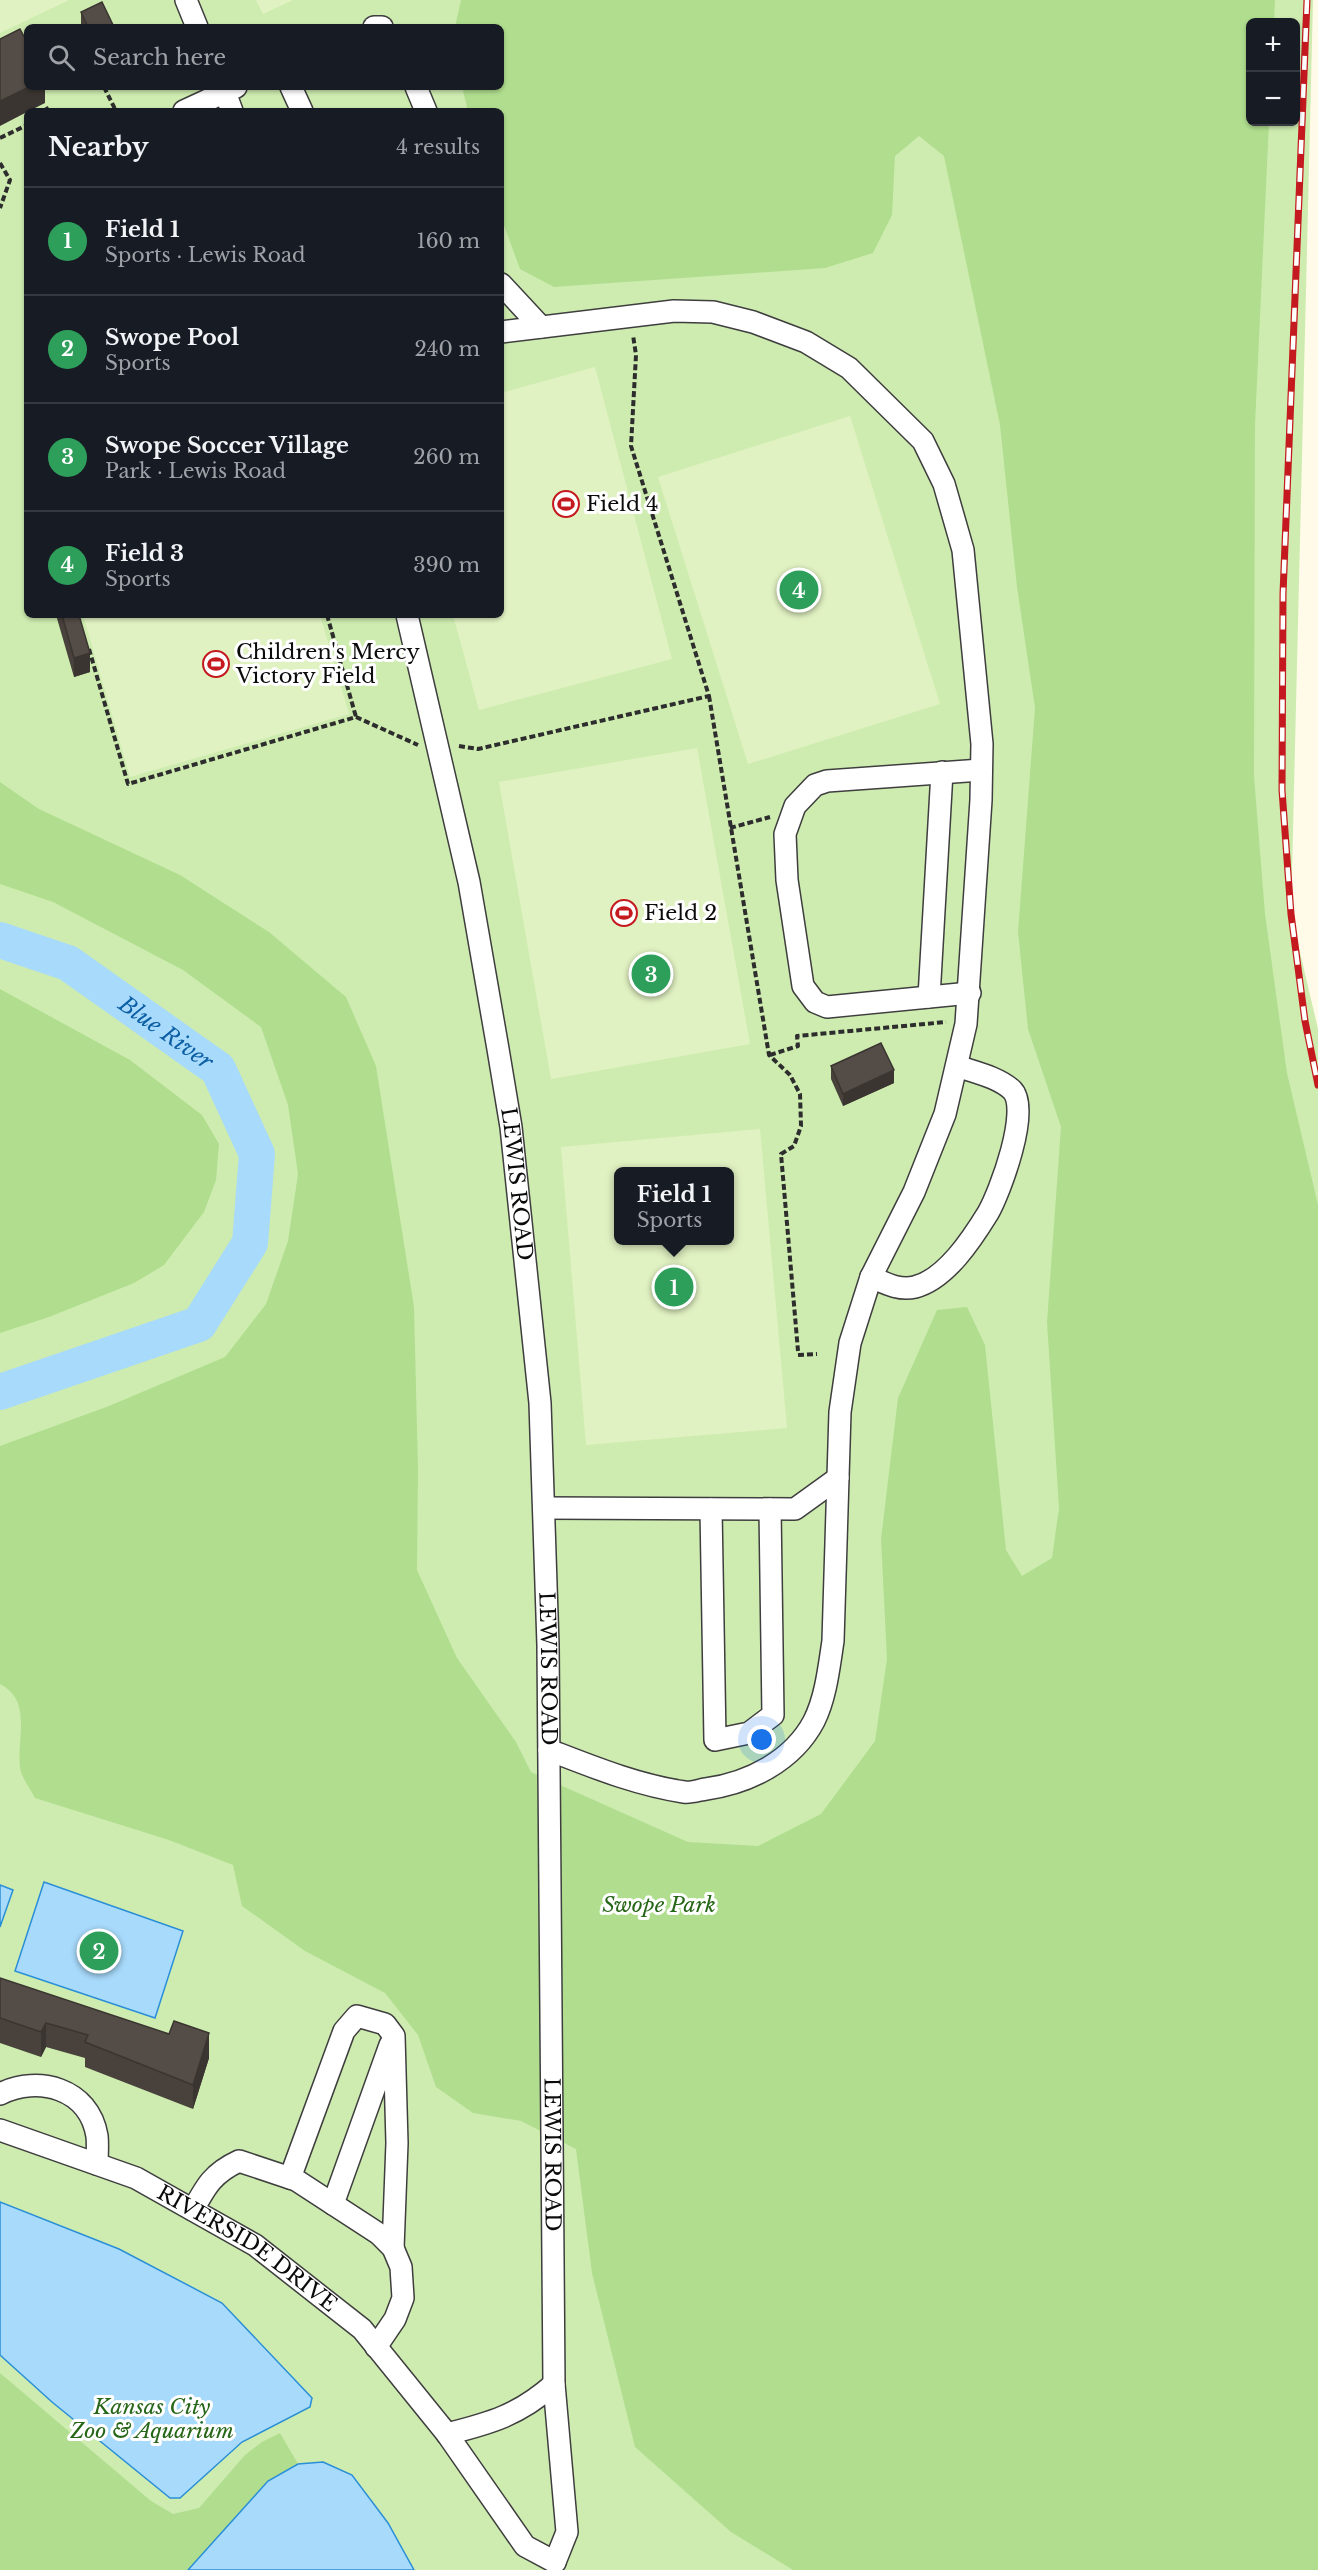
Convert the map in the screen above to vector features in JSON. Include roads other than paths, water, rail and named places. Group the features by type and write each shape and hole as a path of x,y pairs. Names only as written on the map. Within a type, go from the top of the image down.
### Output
{"street":[{"path":"186,0 196,24"},
{"path":"292,90 301,108"},
{"path":"417,90 425,108"},
{"path":"192,108 229,94"},
{"path":"504,287 541,327"},
{"path":"504,332 674,311 713,312 753,322 806,342 849,369 882,399 922,441 944,484 963,550 982,744 970,993 957,1066 945,1114 914,1192 871,1277 850,1344 840,1412 833,1641 828,1678 813,1721 790,1752 757,1775 725,1786 687,1792 635,1782 549,1750"},
{"name":"LEWIS ROAD","path":"408,618 469,882 511,1127 540,1403 549,1750 554,2384 567,2532 556,2566 525,2546 447,2434"},
{"path":"970,993 827,1007 807,995 802,986 787,880 785,834 795,806 815,785 848,777 981,770"},
{"path":"929,997 942,772"},
{"path":"871,1277 892,1287 912,1288 937,1275 964,1247 983,1220 1001,1182 1017,1130 1019,1104 1012,1091 983,1075 957,1066"},
{"path":"544,1508 795,1509 838,1478"},
{"path":"711,1509 715,1740 749,1733 773,1714 770,1509"},
{"path":"290,2178 344,2031 357,2016 385,2024 394,2036 397,2143 393,2248"},
{"path":"333,2204 394,2036"},
{"path":"0,2094 13,2088 40,2084 65,2091 85,2109 97,2135 97,2164"},
{"name":"RIVERSIDE DRIVE","path":"0,2130 136,2178 255,2245 362,2329 447,2434"},
{"path":"193,2210 205,2187 219,2170 239,2162 290,2178 379,2234 393,2248 401,2267 403,2298 395,2319 376,2347"},
{"path":"447,2434 484,2424 530,2405 554,2384"}],"water":[{"path":"44,1882 183,1931 155,2018 15,1971"},
{"path":"0,1885 13,1890 0,1927"},
{"path":"0,2202 119,2249 222,2303 312,2398 310,2407 242,2442 180,2498 170,2498 52,2402 0,2355"},
{"path":"323,2462 352,2475 388,2523 414,2570 188,2570 268,2481 298,2464"}],"waterway":[{"name":"Blue River","path":"0,940 68,963 218,1069 257,1154 250,1243 199,1324 0,1392"}],"railway":[{"path":"1307,0 1283,594 1282,790 1291,914 1305,1021 1318,1085"}],"place":[{"name":"Field 4","path":"566,504"},
{"name":"Field 3","path":"799,590"},
{"name":"Children's Mercy Victory Field","path":"216,664"},
{"name":"Field 2","path":"624,913"},
{"name":"Swope Soccer Village","path":"651,974"},
{"name":"Field 1","path":"674,1287"},
{"name":"Swope Pool","path":"99,1951"}],"park label":[{"name":"Swope Park","path":"659,1905"},
{"name":"Kansas City Zoo & Aquarium","path":"152,2419"}]}
